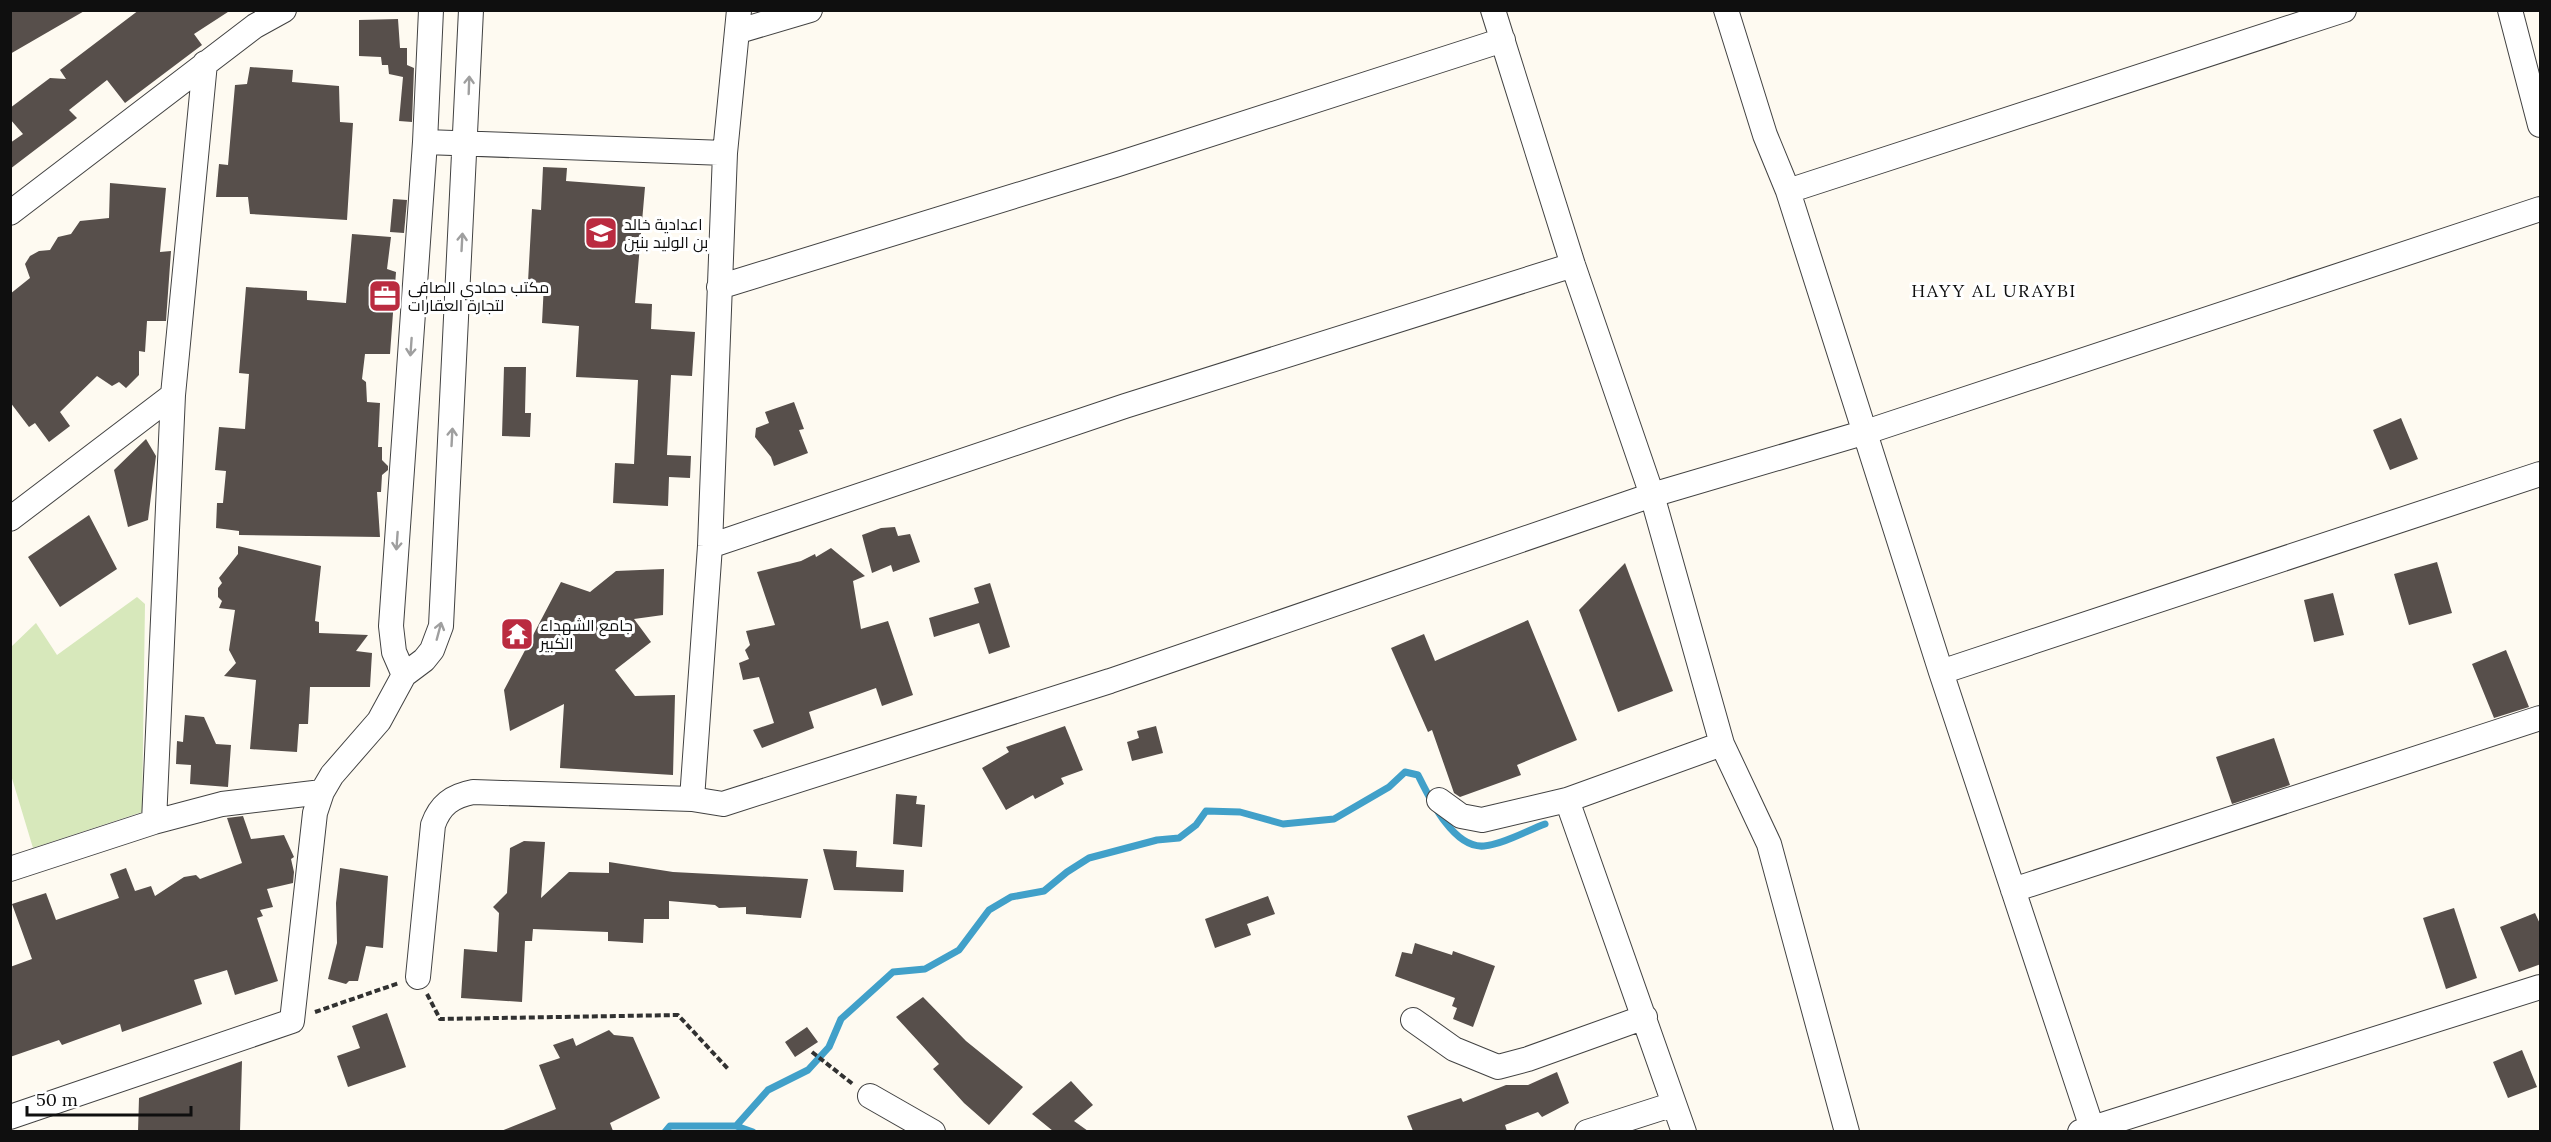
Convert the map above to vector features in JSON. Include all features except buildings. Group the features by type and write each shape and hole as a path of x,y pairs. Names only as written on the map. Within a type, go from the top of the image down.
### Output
{"street":[{"path":"10,213 205,63 255,26 284,10"},
{"path":"404,675 394,652 391,627 425,142 431,10"},
{"path":"10,1117 292,1021 313,824 322,792 332,775 379,721 404,675 424,660 438,639 441,626 471,10"},
{"path":"692,799 710,546 725,153 739,21 810,10"},
{"path":"1493,10 1573,265 1652,495 1722,744 1769,844 1848,1131"},
{"path":"1726,10 1765,135 1788,191 1866,432 1941,672 2013,890 2086,1130 2541,987"},
{"path":"1788,191 2344,10"},
{"path":"2510,10 2541,125"},
{"path":"719,287 1103,169 1503,40"},
{"path":"154,822 173,395 205,63"},
{"path":"425,142 725,153"},
{"path":"418,976 434,825 437,815 452,798 473,792 692,799 723,804 1110,681 1652,495 1866,432 2541,209"},
{"path":"710,546 1125,406 1573,265"},
{"path":"10,519 173,395"},
{"path":"1941,672 2541,474"},
{"path":"2013,890 2541,718"},
{"path":"1439,800 1461,816 1482,820 1568,800 1722,744"},
{"path":"10,869 154,822 222,804 322,792"},
{"path":"1568,800 1684,1131"},
{"path":"1413,1020 1454,1049 1498,1067 1528,1059 1645,1017"},
{"path":"870,1096 933,1131"},
{"path":"1587,1131 1674,1104"}],"path":[{"path":"292,1021 418,976 440,1018 678,1015 729,1070"},
{"path":"812,1052 842,1077"}],"green space":[{"path":"137,597 145,604 142,812 33,848 11,775 11,647 36,623 57,655"}],"waterway":[{"path":"736,1126 768,1090 808,1070 829,1047 841,1019 893,972 925,969 959,950 989,910 1011,897 1044,891 1089,858 1157,840 1179,838 1196,825 1206,811 1240,812 1283,824 1334,819 1389,787 1405,772 1418,775 1452,831 1473,845 1484,846 1499,843 1545,824"},
{"path":"665,1132 670,1126 736,1126 753,1132"}],"place":[{"name":"اعدادية خالد بن الوليد بنين","path":"601,233"},
{"name":"مكتب حمادي الصافي لتجارة العقارات","path":"385,296"},
{"name":"جامع الشهداء الكبير","path":"517,634"}],"district":[{"name":"HAYY AL URAYBI","path":"1994,290"}]}
